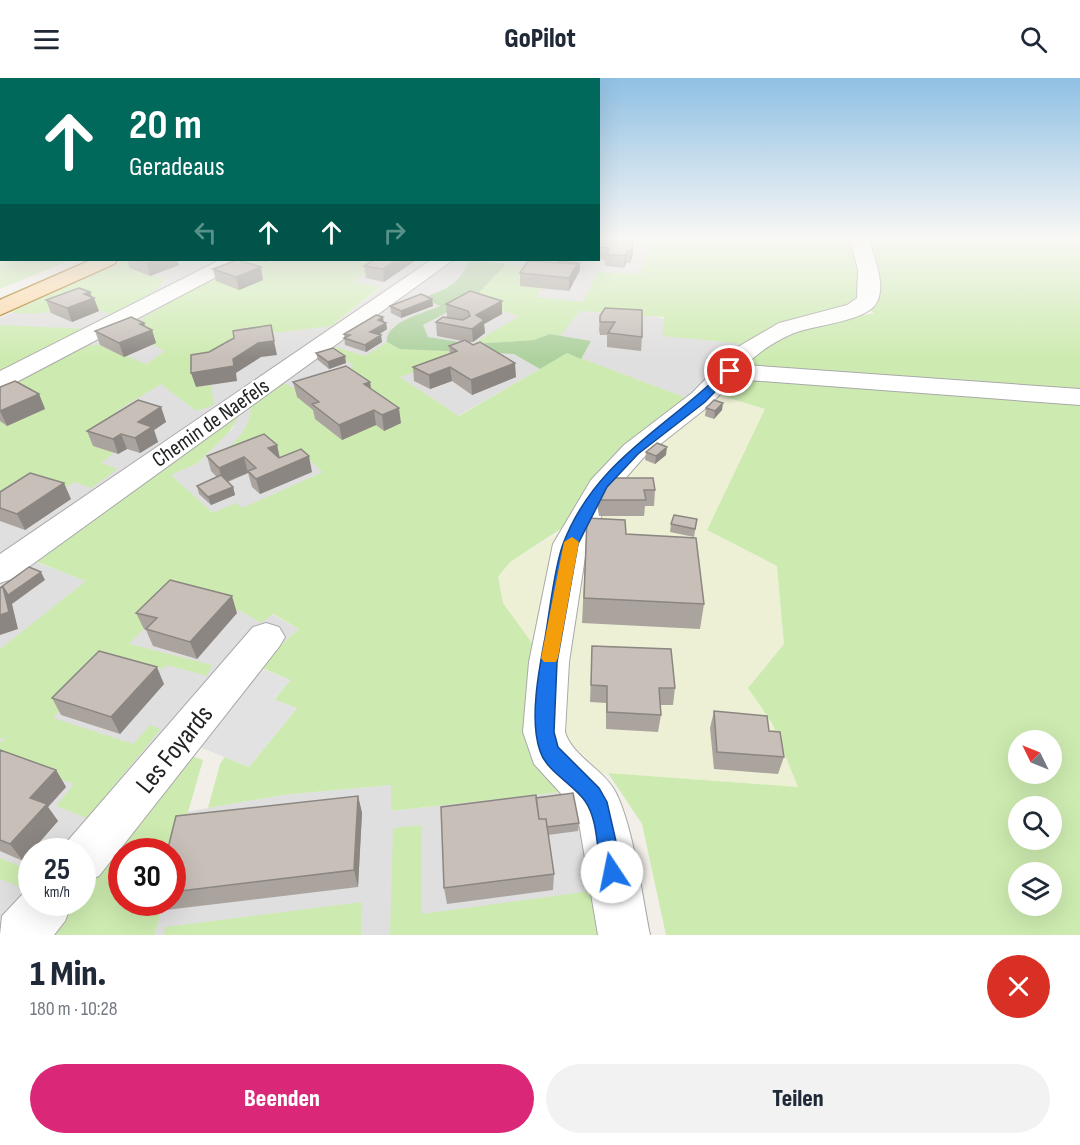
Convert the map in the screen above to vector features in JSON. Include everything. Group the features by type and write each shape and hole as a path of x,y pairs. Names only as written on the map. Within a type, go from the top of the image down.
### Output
{"main road":[{"path":"0,297 43,279"},
{"path":"0,308 65,279"}],"street":[{"path":"0,381 197,279"},
{"name":"Chemin de Naefels","path":"0,571 415,279"},
{"path":"624,935 600,809 592,794 549,751 544,732 549,662 570,544 602,486 634,451 701,399 730,371 744,353 775,334 801,324 855,310 867,301 869,279"},
{"path":"730,371 1080,397"},
{"name":"Les Foyards","path":"96,843 266,637"},
{"path":"21,935 36,916"}],"shaded area":[{"path":"85,279 315,279 181,341 81,406 35,461 232,338 331,326 380,288 352,282 357,279 460,279 455,284 424,298 441,306 391,328 462,352 514,354 540,369 304,504 213,513 170,475 198,463 236,425 33,561 87,581 0,652 0,318"},
{"path":"463,279 652,279 654,316 746,344 692,400 581,359 590,341 550,334 473,344 427,337 422,325 474,298"},
{"path":"209,580 299,629 257,666 119,838 108,838 108,852 96,867 96,838 18,838 19,916 0,935 0,739 181,581 201,587"},
{"path":"262,669 291,680 274,699 297,708 249,767 195,745"},
{"path":"391,785 392,811 571,791 585,808 610,935 155,935 160,916 186,916 186,838 180,838 186,812 282,795"}],"green space":[{"path":"0,279 24,279 0,289"},
{"path":"84,279 165,279 148,298 114,315 89,307 84,301 39,313 11,312"},
{"path":"209,279 358,279 353,282 380,287 331,326 233,338 237,344 196,387 211,385 214,405 196,411 161,384 115,412 135,419 94,446 114,453 101,463 118,469 91,488 75,482 55,494 0,513 0,421 7,426 45,409 4,390 50,362 89,346 99,345 146,364 165,351 153,345 156,343 139,321"},
{"path":"458,279 492,279 474,298 423,325 428,337 473,344 534,340 550,334 591,341 581,359 567,353 540,369 514,354 400,349 387,342 392,329 399,324 440,306 423,298"},
{"path":"491,279 537,279 541,288 536,297 583,302 594,279 860,279 862,295 852,305 746,344 663,336 664,317 580,311 560,336 550,334 534,340 473,344 519,316 469,301"},
{"path":"869,279 1080,279 1080,395 755,368 750,364 751,358 780,337 808,326 874,313 870,310 873,300"},
{"path":"0,325 88,329 0,374"},
{"path":"387,342 401,349 468,352 400,377 459,416 567,353 692,400 567,525 510,562 498,577 503,603 535,647 571,791 391,811 391,785 282,795 208,808 220,764 225,757 249,767 297,708 274,700 290,680 257,666 299,629 273,614 261,623 241,611 178,594 129,644 212,665 207,676 167,665 163,669 157,667 148,677 106,664 53,718 133,744 150,725 161,729 87,818 56,806 74,784 0,758 0,743 7,736 0,739 0,649 86,581 32,560 233,411 238,417 229,432 198,463 171,475 213,513 236,503 242,508 323,472 301,453 280,461 212,462 234,443 244,430 248,422 251,403 279,381 294,388 354,366 331,350 335,347 365,356"},
{"path":"764,380 1080,401 1080,935 666,935 642,824 608,773 798,787 772,723 748,688 784,644 777,566 707,530 765,409 716,394 732,383"},
{"path":"702,390 765,409 707,530 777,566 784,644 748,688 772,723 799,787 608,773 571,791 535,647 503,603 498,577 510,562 556,535"},
{"path":"186,754 203,760 180,838 119,838"},
{"path":"422,825 422,914 590,891 598,935 390,935 393,828"},
{"path":"108,852 108,916 160,916 155,935 45,935 58,916 96,916 96,867"},
{"path":"0,858 18,866 18,886 0,879"},
{"path":"362,902 361,935 164,935 165,927"}],"building":[{"path":"79,288 90,292 84,294 94,298 67,308 46,300"},
{"path":"470,291 502,301 476,315 484,320 472,329 436,322 443,317 463,320 470,316 468,311 446,304"},
{"path":"421,294 432,299 401,311 390,306"},
{"path":"605,308 642,310 642,337 608,333 615,322 600,322 600,316"},
{"path":"376,315 383,317 378,320 386,323 370,332 381,335 365,345 344,338 350,335 344,334"},
{"path":"131,317 152,330 119,343 95,331"},
{"path":"271,325 274,341 258,343 233,359 234,366 191,373 191,355 209,352 234,338 233,331"},
{"path":"465,340 473,345 480,342 515,363 471,380 450,367 429,375 413,367 457,351 449,346"},
{"path":"333,348 345,356 328,362 316,353"},
{"path":"346,366 370,382 364,384 399,408 382,415 374,410 339,425 312,404 319,402 293,382"},
{"path":"15,381 39,394 0,411 0,387"},
{"path":"138,400 161,407 138,422 152,427 135,438 121,434 113,439 87,431"},
{"path":"714,400 723,403 715,411 706,408"},
{"path":"264,434 277,445 268,448 279,458 301,449 309,456 256,479 248,471 256,468 244,457 219,468 207,456"},
{"path":"657,443 667,447 656,456 646,452"},
{"path":"30,473 64,483 17,514 0,508 0,492"},
{"path":"221,475 233,487 208,497 197,486"},
{"path":"605,478 653,478 655,490 644,490 646,500 600,500 598,488 606,488"},
{"path":"674,515 697,519 695,529 671,524"},
{"path":"587,518 625,520 626,534 696,538 704,604 584,598"},
{"path":"29,567 41,572 8,595 3,587 0,588"},
{"path":"170,580 232,596 190,642 146,629 157,618 136,613"},
{"path":"3,587 9,612 0,615 0,588"},
{"path":"592,646 671,649 675,688 659,688 661,715 607,712 607,686 591,685"},
{"path":"99,651 157,667 111,717 52,698"},
{"path":"714,711 767,716 769,731 780,732 784,757 717,752"},
{"path":"0,750 56,770 30,798 47,804 10,844 0,840"},
{"path":"573,793 579,823 547,827 546,819 539,819 536,798"},
{"path":"536,795 539,819 546,819 554,874 444,888 441,807"},
{"path":"358,796 354,870 186,890 186,838 170,838 176,816"}],"slow traffic":[{"path":"550,658 572,542"}],"route":[{"path":"612,872 600,809 592,794 549,751 544,732 549,662 570,544 602,486 634,451 681,416 730,371"}]}
